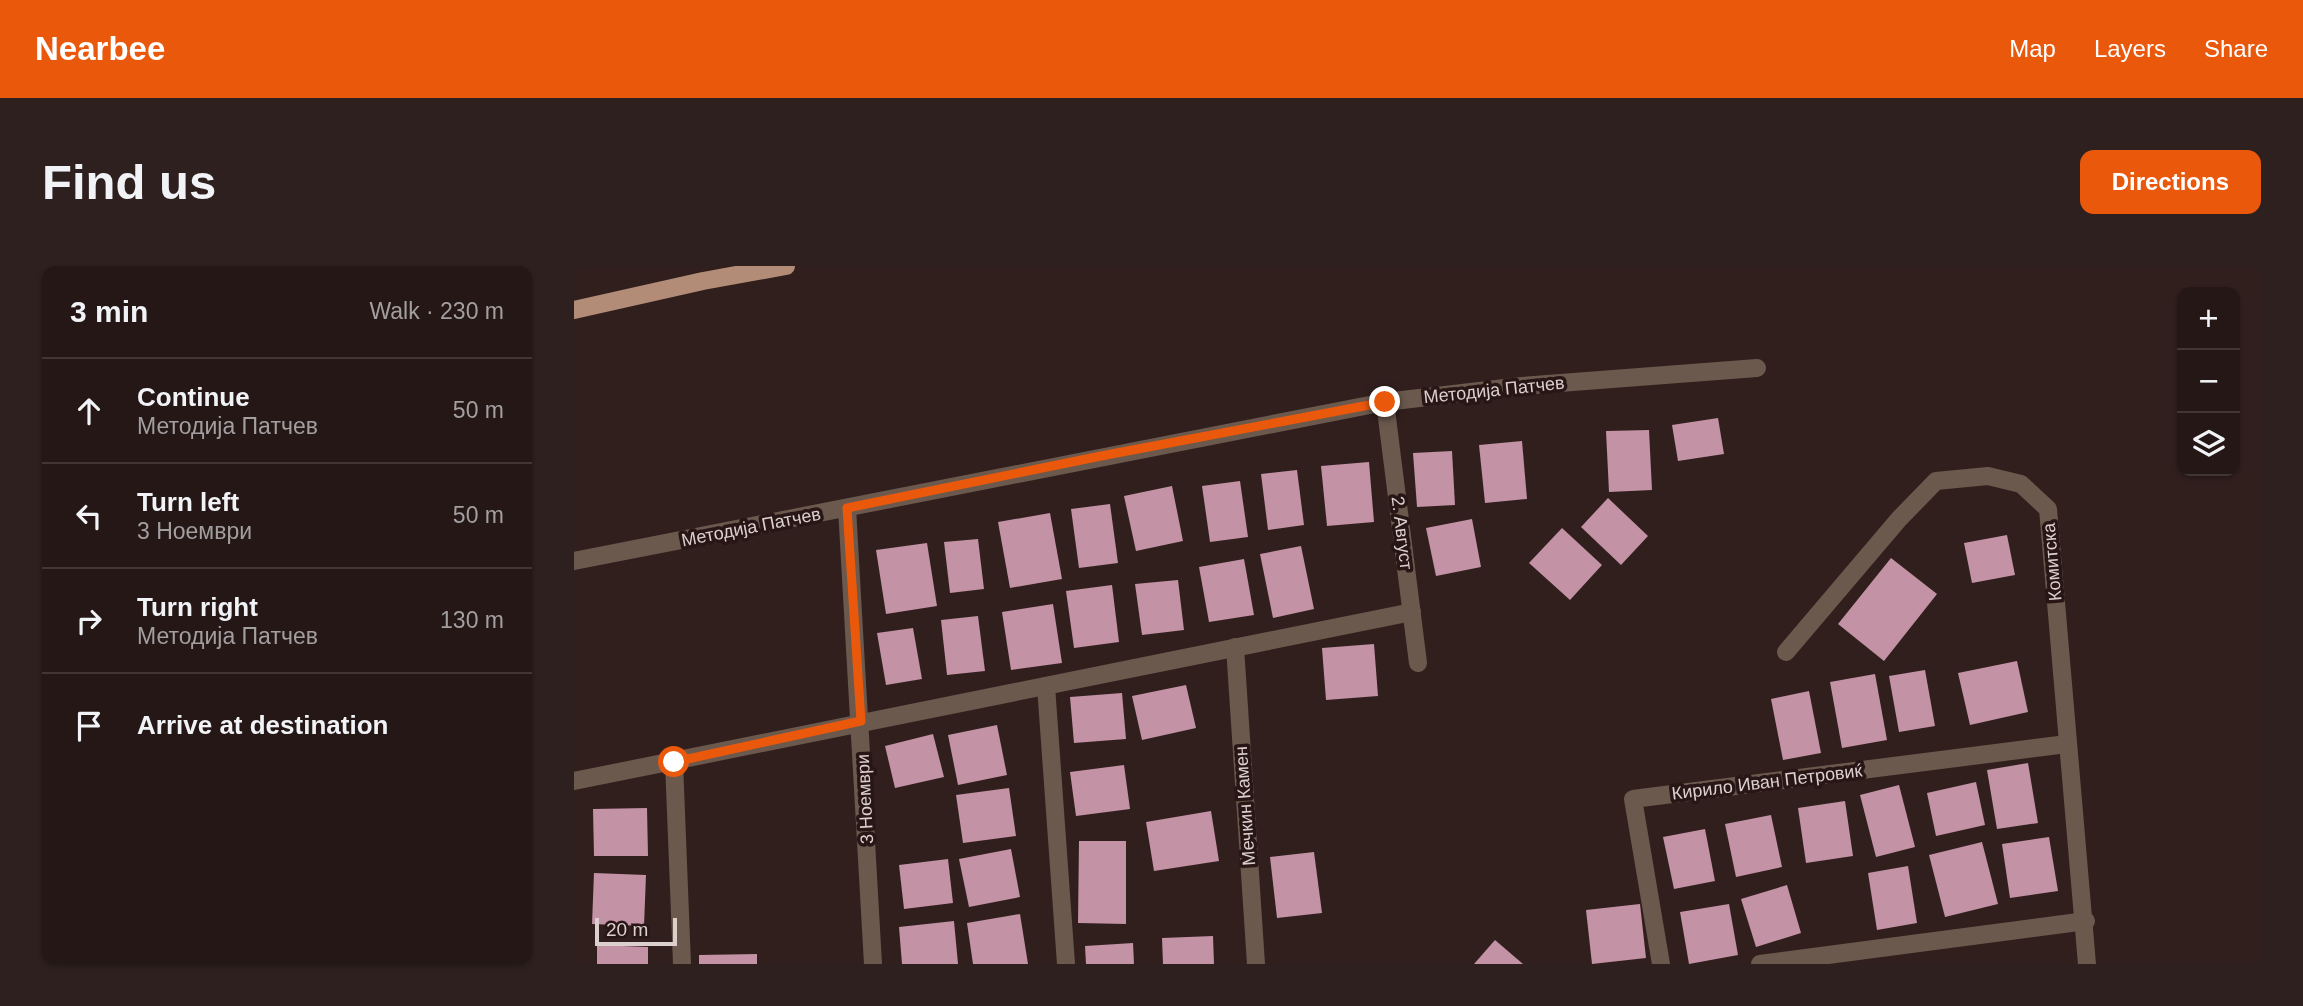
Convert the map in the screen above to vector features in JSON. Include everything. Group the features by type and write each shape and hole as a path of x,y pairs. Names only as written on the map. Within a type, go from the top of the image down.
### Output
{"main road":[{"path":"574,310 703,281 786,266"}],"street":[{"name":"Методиjа Патчев","path":"574,561 1087,458 1385,402 1522,386 1757,368"},
{"name":"2. Август","path":"1385,402 1418,663"},
{"name":"Комитска","path":"1786,652 1899,519 1936,481 1987,475 2021,484 2048,509 2067,744 2086,921 2087,964"},
{"name":"3 Ноември","path":"847,508 873,964"},
{"path":"574,781 1412,611"},
{"name":"Мечкин Камен","path":"1235,647 1256,964"},
{"path":"1046,686 1066,964"},
{"name":"Кирило Иван Петровиќ","path":"1661,964 1633,799 2067,744"},
{"path":"674,762 682,964"},
{"path":"1760,964 2086,921"}],"building":[{"path":"1718,418 1724,454 1678,461 1672,425"},
{"path":"1649,430 1652,490 1609,492 1606,431"},
{"path":"1522,441 1527,499 1485,503 1479,445"},
{"path":"1452,451 1455,505 1417,507 1413,453"},
{"path":"1369,462 1374,522 1327,526 1321,466"},
{"path":"1297,470 1304,525 1268,530 1261,474"},
{"path":"1240,481 1248,537 1210,542 1202,486"},
{"path":"1172,486 1183,541 1136,551 1124,496"},
{"path":"1608,498 1648,536 1621,565 1581,527"},
{"path":"1110,504 1118,563 1079,568 1071,509"},
{"path":"1050,513 1062,579 1010,588 998,522"},
{"path":"1472,519 1481,567 1436,576 1426,528"},
{"path":"1562,528 1602,565 1570,600 1529,563"},
{"path":"2007,535 2015,575 1972,583 1964,543"},
{"path":"978,539 984,589 950,593 944,542"},
{"path":"927,543 937,606 886,614 876,550"},
{"path":"1301,546 1314,609 1273,618 1260,554"},
{"path":"1891,558 1937,594 1884,661 1838,624"},
{"path":"1244,559 1254,615 1209,622 1199,567"},
{"path":"1178,580 1184,630 1142,635 1135,584"},
{"path":"1112,585 1119,642 1074,648 1066,591"},
{"path":"1053,604 1062,663 1011,670 1002,612"},
{"path":"978,616 985,671 947,675 941,620"},
{"path":"913,628 922,679 886,685 877,633"},
{"path":"1374,644 1378,696 1326,700 1322,648"},
{"path":"2017,661 2028,712 1970,725 1958,673"},
{"path":"1925,670 1935,726 1899,732 1889,676"},
{"path":"1875,674 1887,740 1842,748 1830,682"},
{"path":"1186,685 1196,728 1142,740 1132,696"},
{"path":"1809,691 1821,753 1783,760 1771,699"},
{"path":"1122,693 1126,739 1074,743 1070,697"},
{"path":"997,725 1007,775 958,785 948,735"},
{"path":"933,734 944,777 895,788 885,746"},
{"path":"2028,763 2038,823 1997,829 1987,770"},
{"path":"1124,765 1130,809 1076,816 1070,772"},
{"path":"1976,782 1985,825 1936,836 1927,793"},
{"path":"1899,785 1915,847 1876,857 1860,795"},
{"path":"1009,788 1016,836 963,843 956,795"},
{"path":"1845,801 1853,856 1806,863 1798,808"},
{"path":"647,808 648,856 594,856 593,809"},
{"path":"1211,811 1219,861 1154,871 1146,822"},
{"path":"1771,815 1782,867 1736,877 1725,824"},
{"path":"1705,829 1715,881 1674,889 1663,837"},
{"path":"2049,837 2058,891 2010,898 2002,844"},
{"path":"1079,841 1126,841 1126,924 1078,923"},
{"path":"1982,842 1998,904 1945,917 1929,855"},
{"path":"1011,849 1020,897 969,907 959,859"},
{"path":"1314,852 1322,913 1277,918 1270,857"},
{"path":"948,859 953,903 904,909 899,865"},
{"path":"1908,866 1917,923 1877,930 1868,873"},
{"path":"594,873 646,875 644,926 592,924"},
{"path":"1787,885 1801,933 1756,947 1741,899"},
{"path":"1640,904 1646,958 1592,964 1586,910"},
{"path":"1729,904 1738,955 1689,964 1680,912"},
{"path":"1020,914 1028,964 973,964 967,923"},
{"path":"954,921 958,964 902,964 899,927"},
{"path":"1213,936 1214,964 1163,964 1162,938"},
{"path":"1495,940 1523,964 1474,964"},
{"path":"1133,943 1134,964 1086,964 1085,946"},
{"path":"597,945 648,947 648,964 597,964"},
{"path":"757,954 757,964 699,964 699,955"}],"route":[{"path":"674,762 861,721 847,508 1385,402"}]}
